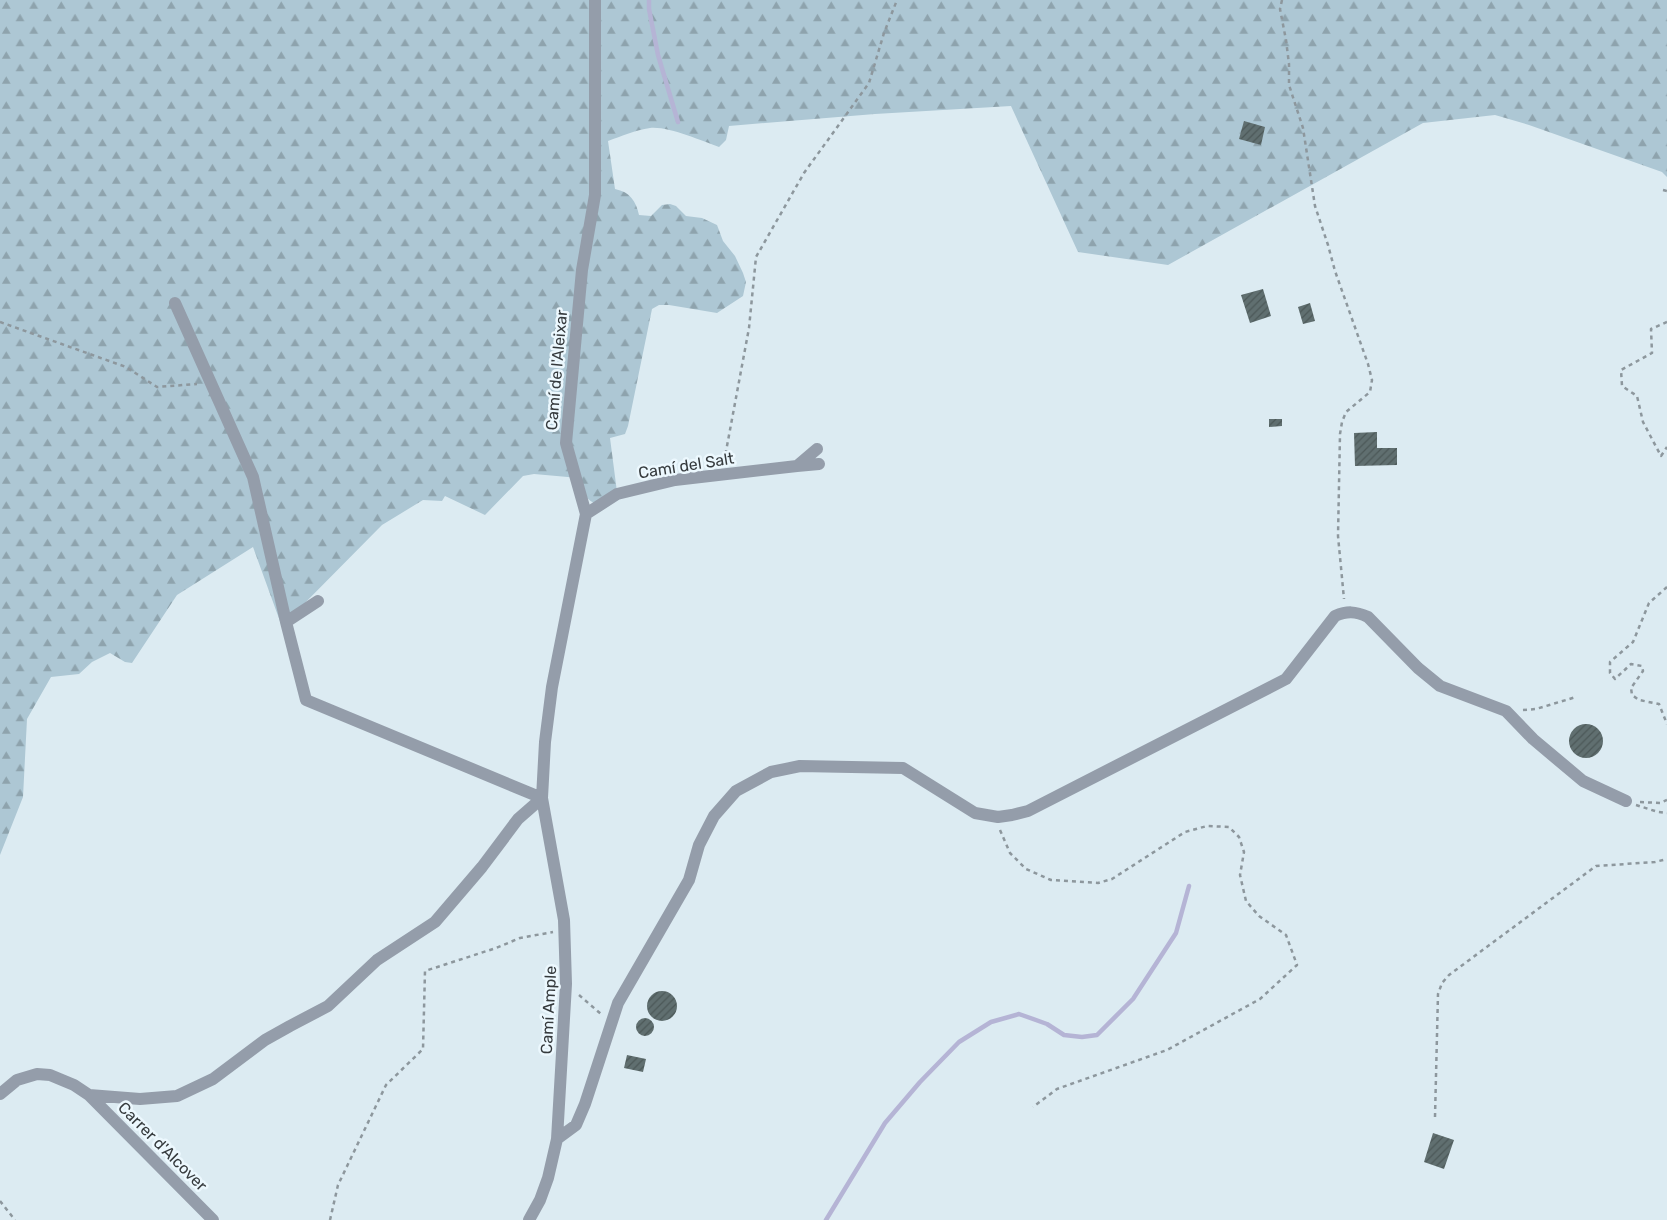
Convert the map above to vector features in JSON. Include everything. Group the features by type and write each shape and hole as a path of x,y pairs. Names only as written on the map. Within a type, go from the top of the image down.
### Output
{"street":[{"name":"Camí de l'Aleixar","path":"542,798 545,742 552,687 586,514 566,443 582,270 595,195 594,0"},
{"path":"0,1094 17,1080 37,1074 50,1075 74,1085 89,1095 140,1099 177,1096 213,1079 265,1040 328,1006 377,960 435,922 482,867 518,819 542,798 306,700 253,477 175,303"},
{"path":"797,466 817,449"},
{"name":"Camí del Salt","path":"586,514 617,494 675,480 819,464"},
{"path":"286,622 318,601"},
{"path":"557,1140 576,1125 585,1104 618,1003 689,880 699,845 714,816 736,791 771,772 800,766 903,768 975,813 1012,816 1028,811 1286,679 1335,616 1346,612 1358,612 1368,617 1418,668 1440,686 1506,711 1533,739 1583,781 1626,801"},
{"name":"Camí Ample","path":"529,1220 540,1200 548,1178 557,1140 566,984 564,920 542,798"},
{"name":"Carrer d'Alcover","path":"89,1095 213,1220"}],"path":[{"path":"715,475 723,465 725,456 748,328 756,257 804,173 869,83 884,33 897,0"},
{"path":"1282,0 1280,9 1289,64 1289,86 1303,128 1315,206 1372,380 1370,392 1346,412 1340,434 1338,536 1346,612"},
{"path":"1663,190 1667,191"},
{"path":"0,322 126,366 158,387 196,384 216,394"},
{"path":"1667,322 1651,329 1652,353 1621,370 1622,386 1637,396 1643,422 1661,456 1667,447"},
{"path":"1667,587 1649,603 1633,642 1610,662 1610,673 1615,679 1631,664 1642,666 1643,671 1631,688 1632,695 1640,700 1659,704 1667,724"},
{"path":"1506,711 1536,710 1576,697"},
{"path":"1626,801 1660,802 1667,800"},
{"path":"1626,801 1658,812 1667,813"},
{"path":"999,816 998,827 1010,853 1026,869 1052,880 1098,883 1112,879 1185,832 1207,826 1229,827 1239,837 1244,852 1240,875 1246,900 1259,916 1286,935 1297,965 1260,999 1167,1050 1057,1089 1033,1107"},
{"path":"1435,1117 1438,994 1442,983 1449,975 1596,866 1655,862 1667,859"},
{"path":"330,1220 338,1185 386,1085 423,1049 425,971 496,948 520,938 555,932"},
{"path":"566,984 611,1023"},
{"path":"0,1201 15,1220"}],"green space":[{"path":"0,0 1667,0 1667,177 1662,172 1529,125 1495,115 1423,123 1168,265 1078,252 1011,106 875,114 729,126 726,140 719,147 685,134 657,128 639,130 608,141 615,189 625,192 632,198 639,215 651,216 662,205 670,204 676,206 686,216 702,218 717,225 723,241 735,256 746,282 743,296 717,313 669,305 659,305 652,309 628,426 625,434 610,438 617,492 594,503 586,496 579,478 534,474 523,476 485,515 445,496 442,501 423,500 382,525 293,615 281,624 253,547 177,595 132,663 125,662 110,653 92,662 79,674 51,677 27,719 23,797 0,855"}],"building":[{"path":"1244,121 1265,127 1261,145 1239,139"},
{"path":"1263,289 1271,316 1250,323 1241,295"},
{"path":"1310,303 1315,321 1303,324 1298,307"},
{"path":"1269,419 1282,419 1282,426 1269,427"},
{"path":"1377,432 1377,448 1397,448 1397,465 1355,466 1354,433"},
{"path":"1586,724 1593,725 1598,729 1602,734 1602,748 1598,753 1593,757 1586,758 1579,757 1574,753 1570,748 1569,741 1570,734 1574,729 1579,725"},
{"path":"662,991 673,995 677,1006 673,1017 662,1021 651,1017 647,1006 651,995"},
{"path":"645,1018 651,1021 654,1027 651,1033 645,1036 639,1033 636,1027 639,1021"},
{"path":"627,1055 646,1059 643,1072 624,1068"},
{"path":"1433,1133 1454,1140 1444,1169 1424,1162"}],"waterway":[{"path":"649,0 658,55 678,122"},
{"path":"826,1220 885,1123 920,1082 959,1042 991,1022 1019,1014 1047,1024 1064,1035 1082,1037 1097,1035 1133,999 1176,933 1189,886"}]}
